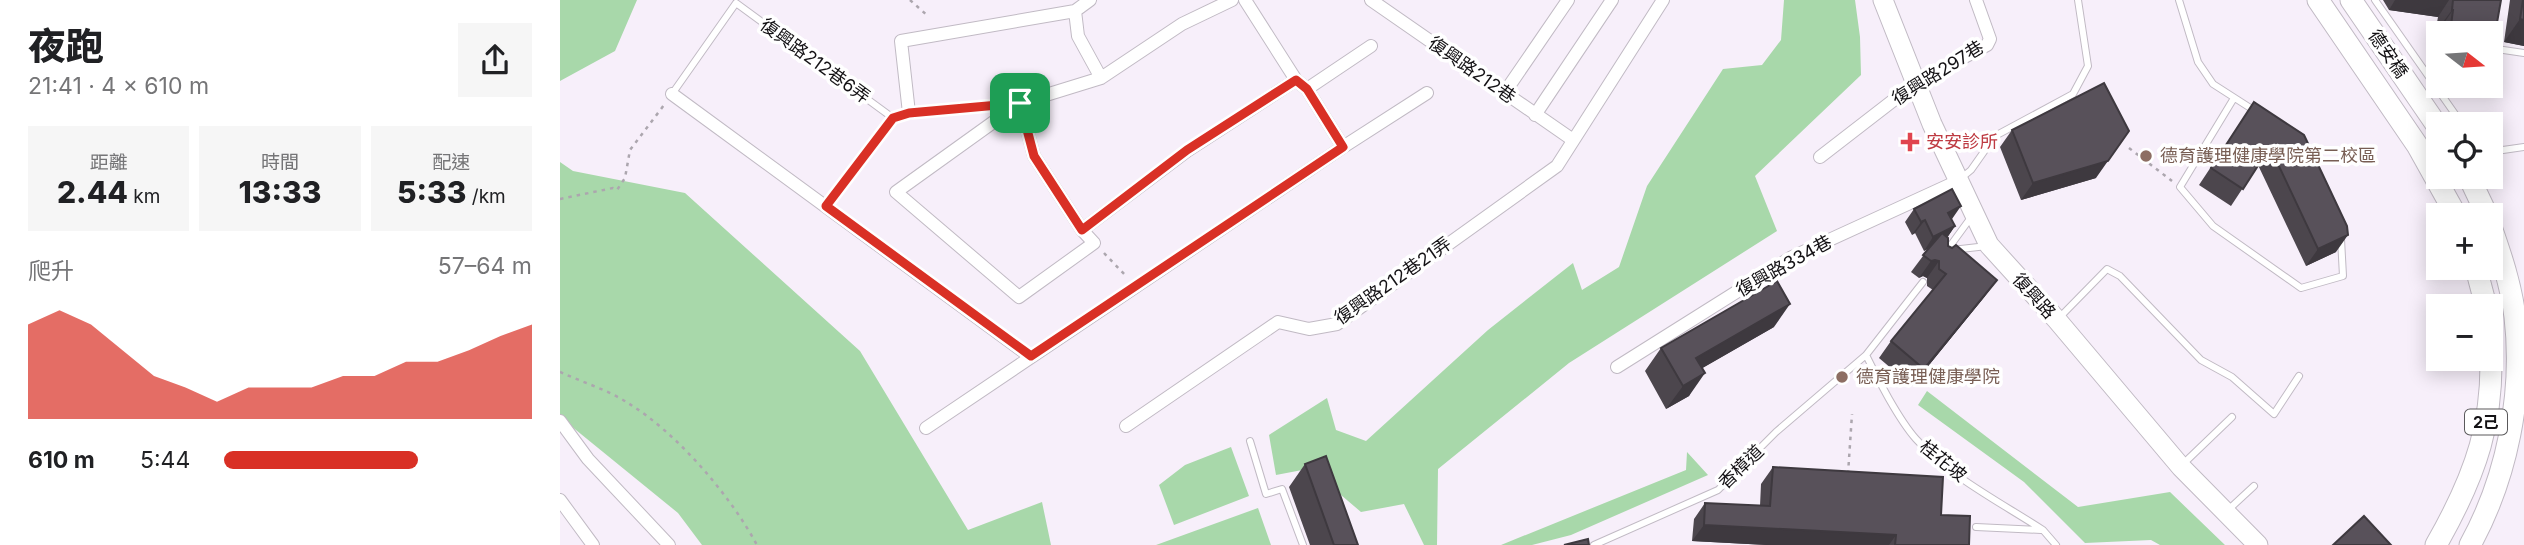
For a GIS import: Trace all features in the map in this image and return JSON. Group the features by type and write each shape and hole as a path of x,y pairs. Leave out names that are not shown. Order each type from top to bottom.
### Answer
{"main road":[{"name":"德安橋","path":"2318,0 2386,98 2449,203"},
{"name":"德安橋","path":"2351,0 2429,112"},
{"name":"2己","path":"2470,545 2484,519 2502,472 2514,419 2518,367 2516,318 2503,260"},
{"name":"2己","path":"2436,545 2460,503 2479,454 2490,404 2492,371"}],"street":[{"path":"909,113 901,41 1075,11 1090,0"},
{"path":"1020,103 1034,156 1082,230 1094,243 1019,297 897,192 1020,103 1101,78 1182,24 1232,0"},
{"path":"1245,0 1296,80 1307,89 1343,147"},
{"name":"復興路212巷","path":"1371,0 1573,140"},
{"path":"1505,92 1568,0"},
{"path":"1535,115 1612,0"},
{"name":"復興路212巷21弄","path":"1126,425 1278,322 1309,330 1337,324 1557,166 1663,0"},
{"name":"復興路","path":"1883,0 1932,124 1989,245 2181,467 2258,545"},
{"name":"復興路297巷","path":"1820,157 1917,82 1987,45 1990,39 1976,0"},
{"path":"1075,11 1078,36 1101,78"},
{"path":"1307,89 1371,46"},
{"path":"1082,230 1187,150 1296,80"},
{"path":"926,428 1427,93"},
{"path":"672,94 1031,356"},
{"name":"復興路334巷","path":"1617,367 1792,257 1958,181"},
{"path":"560,421 588,459 669,545"},
{"path":"560,500 593,545"}],"lane":[{"path":"672,94 736,4 743,0"},
{"path":"1958,181 1971,170 1995,136 2073,94 2088,66 2078,0"},
{"path":"2179,0 2198,62 2213,84 2265,118"},
{"path":"2375,0 2454,112"},
{"name":"復興路212巷6弄","path":"736,4 893,118"},
{"path":"2503,50 2524,53"},
{"path":"2234,97 2180,187 2213,226 2301,288 2343,275 2341,229"},
{"path":"826,206 893,118 909,113 1020,103"},
{"path":"2503,150 2524,147"},
{"path":"1940,259 1973,215"},
{"path":"1947,251 1989,245"},
{"path":"2056,320 2107,269 2120,276 2201,360 2232,377 2274,414 2299,376"},
{"path":"1866,355 1923,282"},
{"name":"桂花坡","path":"1866,355 1914,438 1942,465 2043,530 2056,545"},
{"name":"香樟道","path":"1594,545 1718,490 1776,432 1866,355"},
{"path":"2181,467 2232,417"},
{"path":"1250,441 1266,494 1282,489 1303,545"},
{"path":"2225,513 2254,486"},
{"path":"1976,527 2043,530"}],"path":[{"path":"910,0 929,17"},
{"path":"560,200 613,188 617,190 625,178 630,150 672,94"},
{"path":"2129,148 2180,187"},
{"path":"1094,243 1136,286"},
{"path":"560,372 628,402 675,440 723,495 746,525 757,545"},
{"path":"1847,476 1852,414"}],"green space":[{"path":"560,0 637,0 615,51 560,81"},
{"path":"1784,0 1855,0 1861,75 1755,176 1777,231 1569,363 1438,469 1437,545 1424,545 1404,504 1361,512 1341,495 1318,467 1276,475 1269,435 1327,398 1336,430 1366,441 1488,330 1573,263 1582,290 1619,267 1647,186 1723,69 1762,65 1781,40"},
{"path":"560,162 573,171 685,193 860,351 968,530 1042,502 1051,545 702,545 678,513 560,417"},
{"path":"1927,391 2078,507 2170,492 2225,545 2160,545 2151,540 2085,543 2024,482 1918,405"},
{"path":"1231,447 1249,496 1174,525 1159,485 1185,465"},
{"path":"1687,452 1708,475 1571,535 1532,545 1501,545 1686,470"},
{"path":"1258,508 1271,545 1156,545"}],"building":[{"path":"2453,0 2501,0 2497,21 2452,21"},
{"path":"2524,0 2524,20 2520,19"},
{"path":"2104,83 2129,131 2108,161 2033,183 2012,130"},
{"path":"2254,102 2304,135 2347,226 2348,235 2318,249 2270,147 2243,189 2211,168"},
{"path":"1952,189 1961,206 1948,213 1955,226 1933,237 1925,220 1921,222 1914,209"},
{"path":"1942,233 1948,238 1948,246 1952,248 1956,245 1997,280 1924,369 1891,341 1946,274 1939,269 1939,261 1931,261 1923,255"},
{"path":"1777,281 1790,304 1696,358 1705,373 1683,386 1661,348"},
{"path":"1326,456 1358,545 1334,545 1305,464"},
{"path":"1773,467 1943,477 1941,515 1970,516 1969,545 1895,545 1896,535 1704,525 1705,503 1770,506"},
{"path":"2364,516 2391,545 2333,545"},
{"path":"1588,539 1589,545 1564,545"}],"place":[{"name":"安安診所","path":"1910,142"},
{"name":"德育護理健康學院第二校區","path":"2146,156"},
{"name":"德育護理健康學院","path":"1842,377"}],"route":[{"path":"1296,80 1307,89 1343,147 1031,356 826,206 893,118 909,113 1020,103 1034,156 1082,230 1187,150 1296,80"}]}
